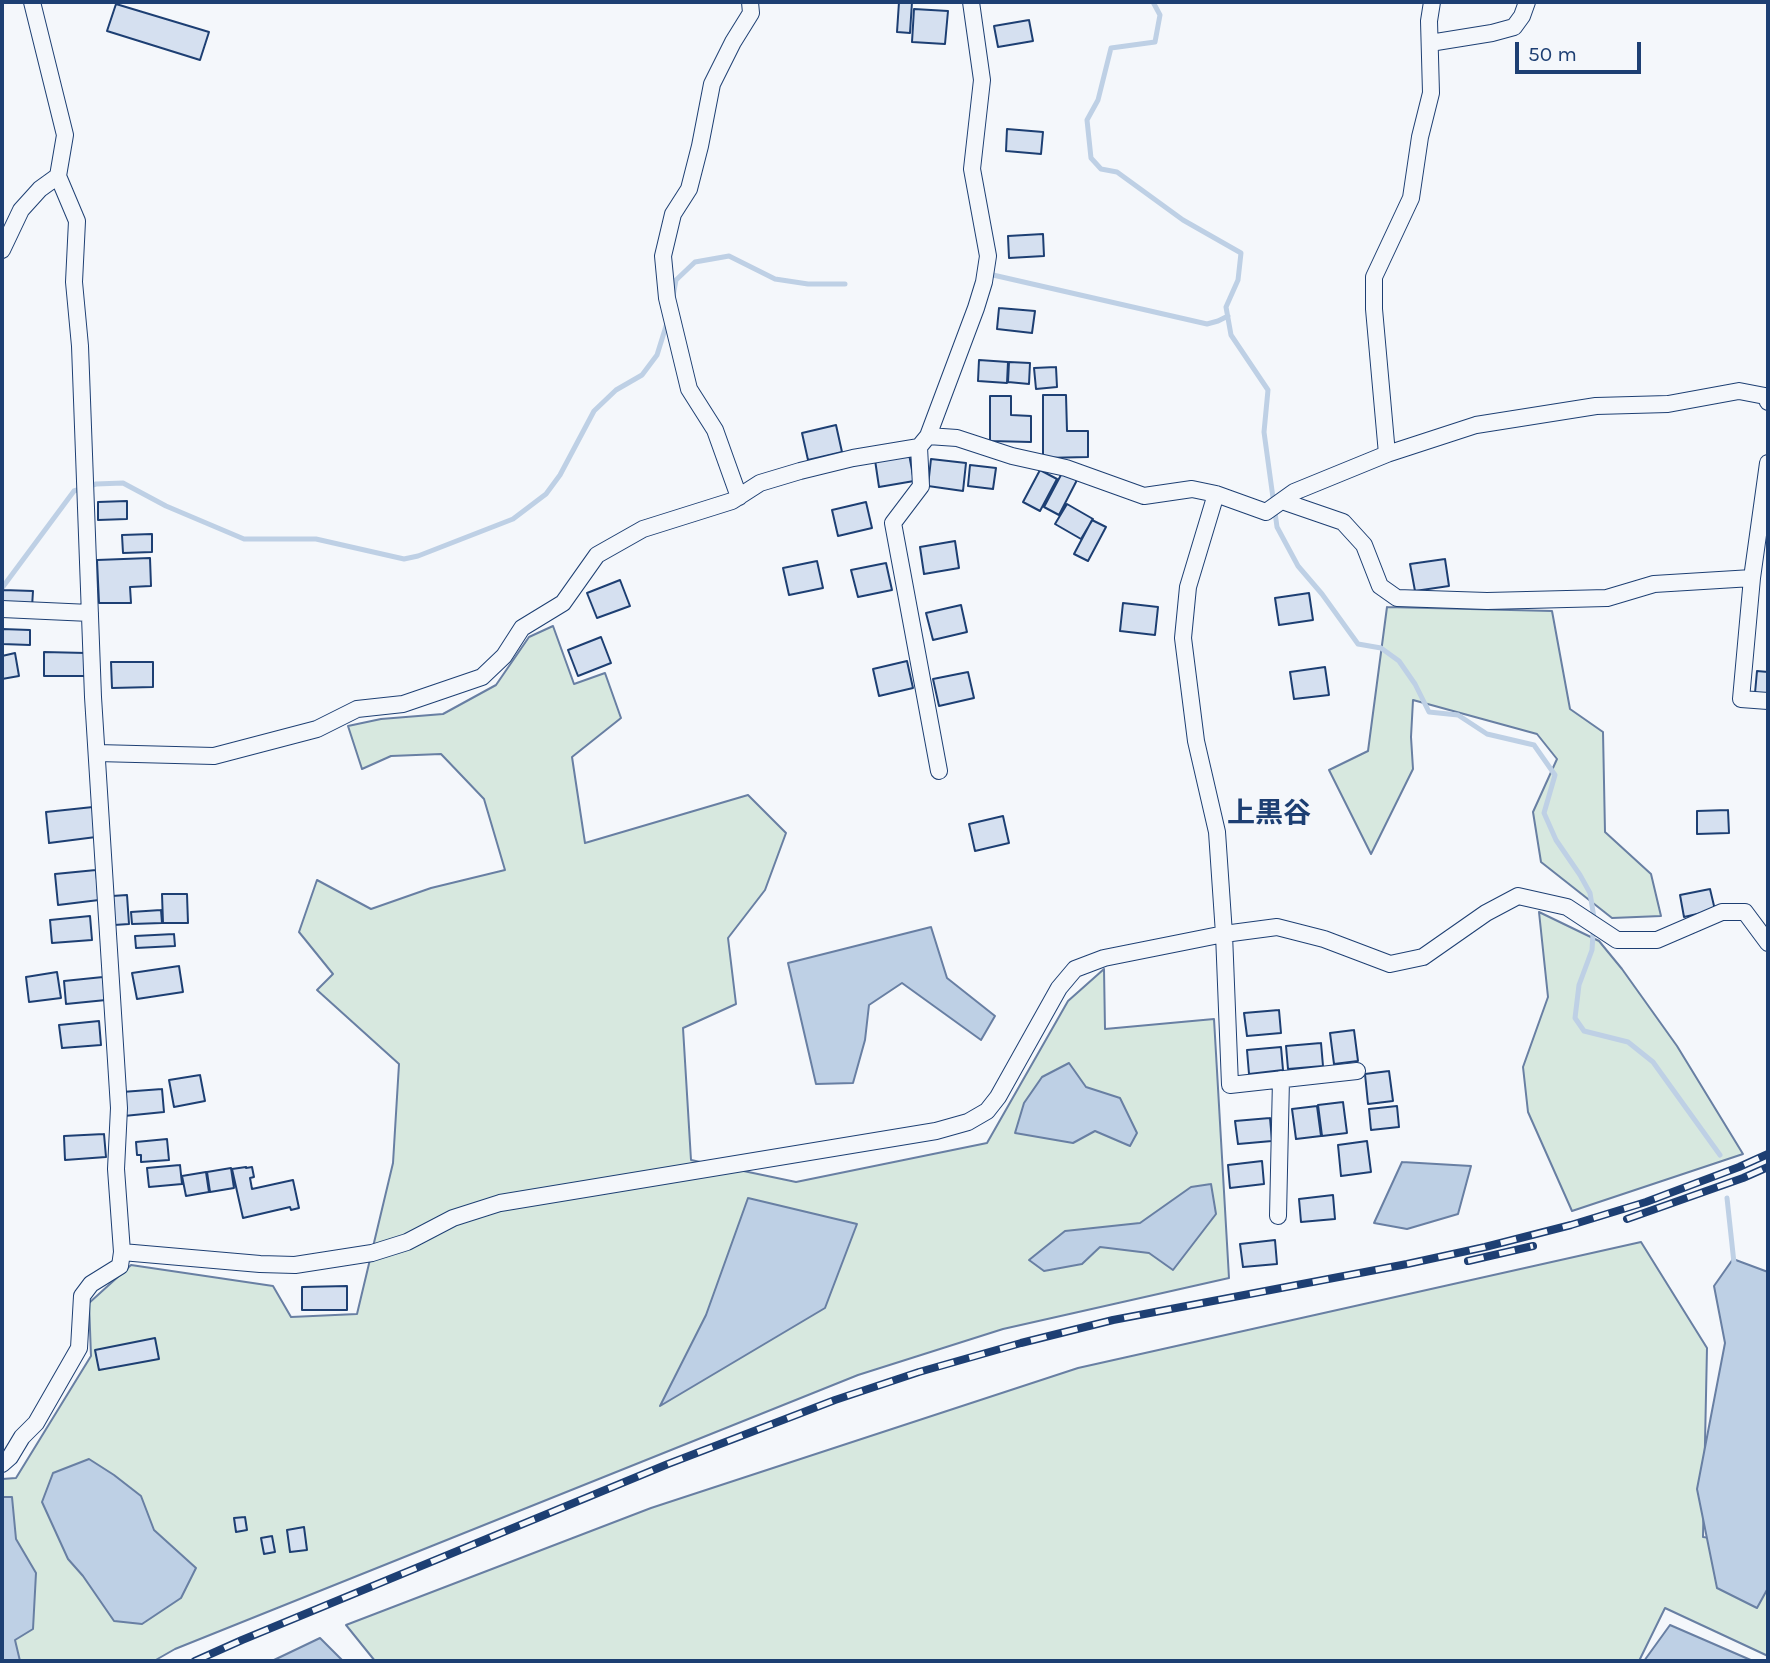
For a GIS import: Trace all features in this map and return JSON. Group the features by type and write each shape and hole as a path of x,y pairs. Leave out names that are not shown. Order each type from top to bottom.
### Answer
{"street":[{"path":"2,1464 36,1423 79,1349 82,1296 91,1284 120,1266 122,1252 116,1169 119,1108 97,753 80,346 74,282 77,221 58,176 65,135 32,2"},
{"path":"739,497 715,430 689,389 667,298 663,256 673,214 689,188 712,84 751,13 750,2"},
{"path":"939,771 893,523 921,486 923,442 976,308 988,256 972,169 982,80 971,2"},
{"path":"1387,454 1374,309 1374,278 1411,198 1420,137 1431,93 1429,21 1432,2"},
{"path":"1430,43 1514,27 1527,2"},
{"path":"2,250 21,210 40,189 58,176"},
{"path":"97,753 214,756 317,729 357,709 403,704 482,677 504,656 522,628 563,603 597,555 643,528 732,501 760,483 923,442 957,438 1012,456 1066,468 1144,496 1192,489 1216,494 1266,512 1294,492 1387,454 1476,425 1596,406 1668,404 1739,391 1765,396 1768,402"},
{"path":"1768,463 1752,578 1741,699 1768,701"},
{"path":"1216,494 1188,587 1183,638 1196,741 1217,832 1230,1085 1357,1071"},
{"path":"1282,501 1343,522 1364,545 1380,586 1397,598 1487,601 1607,598 1654,584 1752,578"},
{"path":"2,609 90,613"},
{"path":"122,1252 283,1265 372,1254 407,1242 453,1218 500,1203 936,1131 968,1122 987,1111 998,1097 1059,988 1075,969 1104,958 1224,934 1277,927 1324,939 1390,964 1423,957 1486,913 1518,896 1567,907 1617,940 1657,940 1722,912 1745,912 1768,943"},
{"path":"1278,1216 1281,1079"}],"shaded area":[{"path":"1387,607 1552,611 1570,709 1603,732 1605,832 1651,874 1661,916 1612,918 1541,862 1533,812 1557,759 1537,734 1413,700 1413,769 1371,854 1329,770 1368,751"},
{"path":"553,626 574,684 605,673 621,718 572,757 585,843 748,795 786,833 765,890 728,938 736,1004 683,1028 691,1160 796,1182 987,1143 1068,1001 1104,969 1105,1029 1214,1019 1229,1278 1003,1329 858,1375 175,1649 154,1661 2,1661 2,1479 16,1478 91,1356 89,1303 131,1265 273,1286 291,1317 357,1314 393,1163 399,1064 317,990 333,974 299,932 317,880 371,909 431,888 505,870 484,799 441,754 391,756 362,769 348,726 381,719 443,714 496,685 529,637"},
{"path":"1539,912 1599,941 1677,1046 1743,1154 1572,1211 1528,1112 1523,1067 1548,997"},
{"path":"1641,1242 1707,1348 1703,1537 1768,1546 1768,1656 1665,1608 1639,1661 375,1661 346,1625 651,1508 1078,1368"}],"water":[{"path":"931,927 947,978 995,1016 981,1040 902,983 869,1005 865,1040 853,1083 816,1084 788,963"},
{"path":"1069,1063 1086,1087 1120,1098 1137,1133 1130,1146 1095,1131 1073,1143 1015,1133 1024,1103 1042,1077"},
{"path":"1402,1162 1471,1166 1458,1214 1407,1229 1374,1223"},
{"path":"1211,1184 1216,1214 1173,1270 1149,1253 1100,1247 1082,1264 1044,1271 1029,1260 1065,1231 1140,1223 1191,1187"},
{"path":"748,1198 857,1224 825,1308 660,1406 706,1315"},
{"path":"1733,1259 1768,1272 1768,1588 1757,1608 1717,1588 1697,1489 1725,1343 1714,1286"},
{"path":"89,1459 141,1496 154,1530 196,1568 181,1598 142,1624 114,1621 68,1559 42,1502 53,1473"},
{"path":"2,1497 12,1497 16,1539 36,1573 33,1629 15,1640 20,1661 2,1661"},
{"path":"1670,1625 1753,1661 1644,1661"},
{"path":"320,1638 343,1661 272,1661 274,1660"}],"building":[{"path":"899,2 912,2 910,33 897,32"},
{"path":"116,4 209,32 200,60 107,31"},
{"path":"914,9 948,11 945,44 912,42"},
{"path":"1029,20 1033,41 998,47 994,26"},
{"path":"1007,129 1043,132 1041,154 1006,151"},
{"path":"1043,234 1044,256 1009,258 1008,236"},
{"path":"999,308 1035,311 1032,333 997,329"},
{"path":"979,360 1008,362 1007,383 978,381"},
{"path":"1009,362 1030,363 1029,384 1008,382"},
{"path":"1056,367 1057,387 1036,389 1034,368"},
{"path":"1043,395 1066,395 1067,431 1088,431 1088,457 1043,458"},
{"path":"990,396 1011,396 1011,415 1031,416 1031,442 990,441"},
{"path":"836,425 842,452 808,460 802,433"},
{"path":"909,454 914,481 879,487 875,460"},
{"path":"931,459 966,463 963,491 928,486"},
{"path":"970,465 996,468 993,489 968,486"},
{"path":"1040,470 1057,479 1040,511 1023,502"},
{"path":"1062,473 1077,480 1059,515 1044,507"},
{"path":"127,501 127,519 98,520 98,502"},
{"path":"866,502 872,528 838,536 832,510"},
{"path":"1067,504 1093,519 1081,539 1055,524"},
{"path":"1092,520 1106,527 1088,561 1074,554"},
{"path":"152,534 152,552 123,553 122,535"},
{"path":"955,541 959,568 924,574 920,547"},
{"path":"150,558 151,586 130,587 131,603 99,603 97,560"},
{"path":"1445,559 1449,586 1415,591 1410,564"},
{"path":"817,561 823,588 789,595 783,568"},
{"path":"886,563 892,590 858,597 851,570"},
{"path":"620,580 630,606 597,618 587,593"},
{"path":"3,590 33,591 32,607 2,606"},
{"path":"1309,593 1313,620 1279,625 1275,598"},
{"path":"1123,603 1158,607 1155,635 1120,631"},
{"path":"961,605 967,632 933,640 926,613"},
{"path":"2,629 30,630 30,645 2,644"},
{"path":"601,637 611,663 578,676 568,650"},
{"path":"44,652 86,653 86,676 44,676"},
{"path":"15,653 19,676 2,679 2,656"},
{"path":"907,661 913,688 879,696 873,669"},
{"path":"111,662 153,662 153,687 112,688"},
{"path":"1325,667 1329,695 1294,699 1290,672"},
{"path":"1757,671 1768,672 1768,694 1755,693"},
{"path":"968,672 974,698 939,706 933,679"},
{"path":"93,807 96,837 49,843 46,812"},
{"path":"1728,810 1729,833 1697,834 1697,811"},
{"path":"1003,816 1009,843 975,851 969,824"},
{"path":"96,870 99,900 58,905 55,874"},
{"path":"1710,889 1715,910 1684,917 1680,895"},
{"path":"162,894 187,894 188,923 163,923"},
{"path":"127,895 129,924 114,925 112,896"},
{"path":"161,910 162,923 132,924 131,912"},
{"path":"90,916 92,940 52,943 50,920"},
{"path":"174,934 175,946 136,948 135,936"},
{"path":"179,966 183,992 137,999 132,973"},
{"path":"57,972 61,998 29,1002 26,977"},
{"path":"103,977 106,1000 66,1004 64,981"},
{"path":"1279,1010 1281,1033 1247,1036 1244,1013"},
{"path":"99,1021 101,1045 62,1048 59,1025"},
{"path":"1354,1030 1358,1061 1334,1064 1330,1033"},
{"path":"1321,1043 1323,1066 1288,1069 1286,1046"},
{"path":"1281,1047 1283,1070 1249,1074 1247,1050"},
{"path":"1389,1071 1393,1101 1368,1104 1365,1074"},
{"path":"200,1075 205,1101 174,1107 169,1080"},
{"path":"162,1089 164,1112 124,1116 122,1092"},
{"path":"1343,1102 1347,1133 1322,1136 1318,1105"},
{"path":"1317,1106 1321,1136 1296,1139 1292,1109"},
{"path":"1397,1106 1399,1127 1371,1130 1369,1109"},
{"path":"1270,1118 1272,1141 1238,1144 1235,1121"},
{"path":"104,1134 106,1157 65,1160 64,1136"},
{"path":"167,1139 169,1160 141,1162 141,1155 137,1155 136,1142"},
{"path":"1367,1141 1371,1172 1341,1176 1338,1145"},
{"path":"1262,1161 1264,1184 1230,1188 1228,1165"},
{"path":"180,1165 182,1184 149,1187 147,1168"},
{"path":"252,1167 252,1189 293,1180 299,1208 291,1210 290,1207 243,1218 232,1169"},
{"path":"231,1168 234,1188 210,1192 207,1172"},
{"path":"206,1172 209,1192 186,1196 182,1176"},
{"path":"1333,1195 1335,1219 1301,1222 1299,1199"},
{"path":"1275,1240 1277,1264 1243,1267 1240,1244"},
{"path":"347,1286 347,1310 302,1310 302,1287"},
{"path":"155,1338 159,1359 99,1370 95,1350"},
{"path":"245,1517 247,1530 236,1532 234,1518"},
{"path":"304,1527 307,1550 290,1552 287,1530"},
{"path":"272,1536 275,1552 264,1554 261,1538"}],"waterway":[{"path":"1153,2 1160,15 1155,42 1111,48 1098,100 1087,120 1091,158 1101,169 1117,172 1183,220 1241,253 1238,280 1226,307 1231,335 1268,390 1264,432 1277,527 1298,566 1358,644 1381,648 1399,661 1415,684 1429,712 1458,715 1487,734 1534,745 1555,775 1544,813 1556,840 1590,893 1594,918 1592,950 1579,985 1575,1018 1584,1031 1628,1042 1653,1062 1720,1155"},
{"path":"673,296 676,280 695,262 729,256 775,279 808,284 845,284"},
{"path":"993,275 1207,324 1228,316"},
{"path":"2,588 74,491 96,484 123,483 166,506 244,539 316,539 404,559 513,519 546,494 560,475 594,411 616,390 642,375 657,355 667,323"},
{"path":"1727,1198 1734,1263"}],"railway":[{"path":"195,1661 668,1464 835,1400 919,1372 1113,1320 1407,1264 1571,1225 1646,1202 1768,1154"},
{"path":"1627,1219 1768,1167"},
{"path":"1468,1261 1533,1246"}],"district":[{"name":"上黒谷","path":"1269,814"}]}
